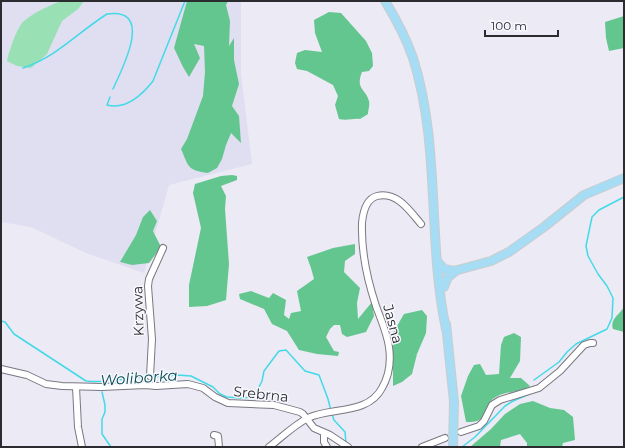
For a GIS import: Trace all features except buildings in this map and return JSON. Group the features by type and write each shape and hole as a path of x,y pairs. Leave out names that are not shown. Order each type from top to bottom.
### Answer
{"main road":[{"path":"385,1 406,41 417,73 428,132 432,188 438,217 443,263 446,329 454,402 453,447"},
{"path":"443,263 447,270 457,270 491,262 509,252 561,215 584,195 592,190 624,178"},
{"path":"443,263 475,266"},
{"path":"443,263 438,276 446,329"},
{"path":"444,287 448,277 457,270"}],"street":[{"name":"Jasna","path":"269,447 307,419 318,415 352,409 375,398 381,391 388,373 389,350 388,340 364,261 362,233 365,207 375,196 390,196 403,203 421,224"},
{"name":"Krzywa","path":"150,376 152,339 148,286 149,279 163,248"},
{"path":"461,432 479,426 484,422 492,406 500,400 539,388 560,371 584,345 593,343"},
{"name":"Srebrna","path":"1,369 23,374 48,385 76,387 188,384 203,388 228,404 274,405 300,412 314,428 330,435 346,445"},
{"path":"76,387 78,427 82,447"},
{"path":"324,433 324,442 327,447"},
{"path":"214,435 218,436 219,447"},
{"path":"422,447 445,438"}],"shaded area":[{"path":"1,1 241,1 241,74 252,164 169,185 144,273 86,253 31,227 1,222"}],"green space":[{"path":"61,1 84,1 78,9 62,21 47,54 31,68 17,66 7,61 11,46 21,24 33,15"},
{"path":"187,1 228,1 226,5 230,21 229,46 234,38 234,60 239,84 232,106 239,116 241,143 231,133 222,159 217,168 208,173 196,171 190,167 181,149 187,139 203,96 205,72 204,46 194,44 200,58 189,77 174,48"},
{"path":"329,12 341,13 366,41 372,53 373,66 369,71 362,72 360,78 360,85 368,97 369,104 368,114 360,119 339,119 335,105 338,96 333,85 307,71 297,69 295,63 297,53 305,50 322,52 315,33 314,20"},
{"path":"624,16 624,48 609,51 605,22"},
{"path":"221,176 237,176 237,180 221,186 226,196 225,209 229,264 226,300 207,306 189,307 189,285 201,228 193,193 195,184"},
{"path":"150,210 157,221 153,231 161,247 149,263 132,265 120,262 136,235 143,217"},
{"path":"355,244 355,254 345,261 344,272 360,288 357,303 358,319 372,302 374,316 366,332 347,337 342,334 340,325 334,325 330,329 326,337 334,351 339,352 338,356 317,354 299,350 287,331 272,324 264,309 240,299 239,294 251,291 269,298 273,293 286,300 284,315 289,319 291,313 301,311 297,291 314,279 307,257 333,248"},
{"path":"624,307 624,332 613,329 612,326 614,320"},
{"path":"422,310 427,316 426,333 417,354 412,374 402,382 393,386 393,333 404,314"},
{"path":"514,333 521,337 520,361 510,378 521,378 530,386 494,398 480,420 466,422 461,396 468,376 474,365 480,364 486,375 499,374 501,345 504,337"},
{"path":"533,401 550,408 564,410 573,417 575,440 563,443 562,447 527,447 527,443 520,434 501,440 500,447 470,447 491,429 505,414 520,404"}],"waterway":[{"path":"110,97 107,105 114,106 127,103 139,96 153,81 185,1"},
{"path":"23,68 57,51 107,14 121,14 129,20 132,29 131,41 128,55 113,89"},
{"name":"Woliborka","path":"534,380 559,362 576,344 607,329 612,318 613,298 588,256 586,246 592,217 599,210 624,197"},
{"name":"Woliborka","path":"1,321 5,322 14,334 86,381 102,382 149,377"},
{"name":"Woliborka","path":"152,377 177,375 191,376 213,387 220,394 227,397 254,397 262,381 264,371 279,351 286,350 305,371 319,375 331,411"},
{"path":"102,392 105,405 105,412 102,419 102,434 111,447"},
{"name":"Woliborka","path":"462,447 475,437 505,406 532,393"},
{"name":"Woliborka","path":"332,414 334,420 345,432 346,443"}]}
